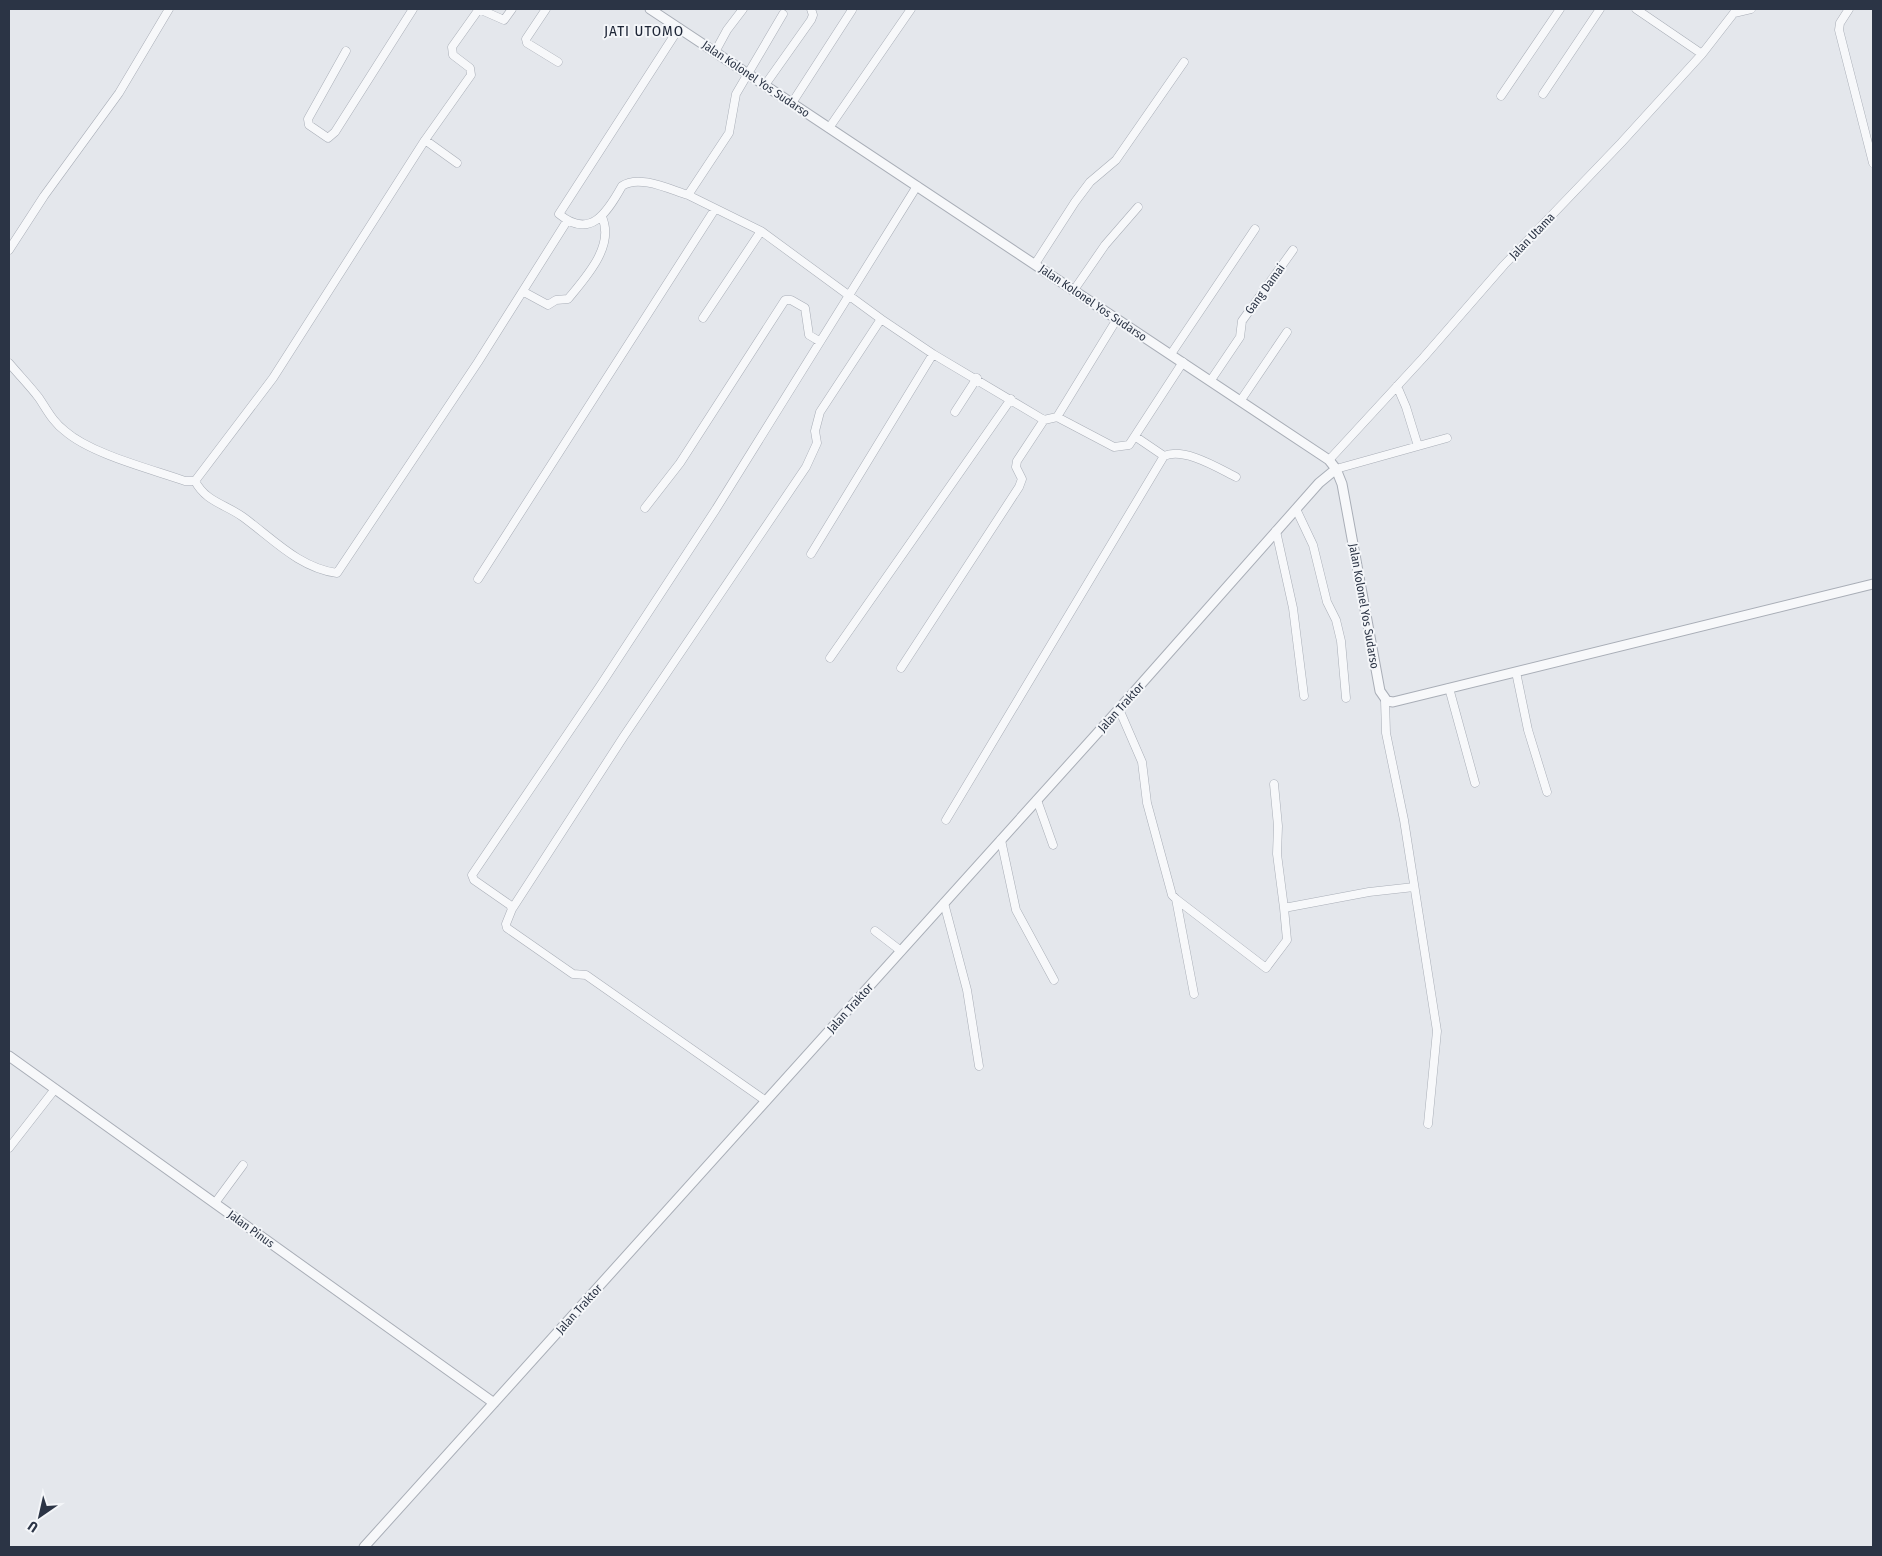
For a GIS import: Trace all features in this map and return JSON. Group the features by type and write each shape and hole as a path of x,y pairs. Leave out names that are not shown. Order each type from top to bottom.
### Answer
{"street":[{"path":"9,250 44,196 119,92 170,9"},
{"path":"346,51 308,119 309,124 328,138 335,132 412,9"},
{"path":"195,481 273,378 425,140 471,74 470,68 453,55 452,47 479,9 504,20 512,9"},
{"path":"546,9 526,39 527,43 558,62"},
{"name":"Jalan Kolonel Yos Sudarso","path":"650,9 660,12 679,28 714,52 1329,460 1336,469 1342,484 1380,692 1385,700"},
{"path":"714,52 727,30 743,9"},
{"path":"764,85 811,20 813,15 811,9"},
{"path":"829,128 911,9"},
{"path":"1501,96 1560,9"},
{"path":"1543,94 1600,9"},
{"path":"1636,9 1702,54"},
{"path":"1735,11 1751,9"},
{"path":"1849,9 1840,23 1839,30 1873,163"},
{"path":"792,103 852,10"},
{"name":"Jalan Utama","path":"1329,460 1504,265 1621,143 1702,54 1735,11"},
{"path":"688,195 729,133 734,98 783,14"},
{"path":"679,28 573,195 558,214 567,221 585,225 602,217 622,186 627,183 646,183 688,195 761,231 848,297 933,354 977,378 1044,420"},
{"path":"1035,264 1075,202 1090,182 1116,160 1184,62"},
{"path":"425,140 457,163"},
{"path":"512,908 472,879 472,873 611,670 782,406 917,186"},
{"path":"1074,290 1106,245 1138,207"},
{"path":"478,579 715,209"},
{"path":"524,292 548,305 556,300 568,299 596,260 607,238 606,227 602,217"},
{"path":"195,481 204,496 242,516 263,534 297,558 337,573 524,292 567,221"},
{"path":"1171,354 1255,229"},
{"path":"703,318 761,231"},
{"name":"Gang Damai","path":"1211,380 1240,337 1242,321 1293,250"},
{"path":"645,508 680,463 784,300 791,300 805,308 809,335 820,342"},
{"path":"766,1101 586,975 573,974 507,928 506,921 512,908 624,736 806,467 817,443 816,431 820,412 881,319"},
{"path":"1057,417 1118,319"},
{"path":"1241,400 1287,332"},
{"path":"811,554 933,354"},
{"path":"901,668 1019,487 1022,479 1016,468 1017,461 1044,420 1057,417 1114,447 1130,445 1183,362"},
{"path":"9,363 55,422 66,433 85,444 122,459 185,481 195,481"},
{"path":"955,412 977,378"},
{"path":"1397,386 1406,407 1418,446"},
{"path":"830,658 1012,399"},
{"path":"1136,437 1164,456"},
{"path":"1336,469 1447,438"},
{"path":"946,820 1164,456 1174,453 1189,457 1209,463 1236,477"},
{"name":"Jalan Traktor","path":"364,1547 1119,709 1276,531 1324,478 1336,469"},
{"path":"1296,509 1313,546 1327,602 1336,620 1341,641 1346,698"},
{"path":"1276,531 1293,608 1304,696"},
{"path":"1428,1124 1437,1031 1434,998 1404,820 1386,733 1385,700 1393,702 1873,584"},
{"path":"1516,672 1528,730 1547,792"},
{"path":"1449,688 1475,783"},
{"path":"1119,709 1142,762 1147,803 1172,895 1266,968 1287,940 1277,854 1278,826 1274,784"},
{"path":"1037,800 1053,845"},
{"path":"1001,840 1016,910 1054,980"},
{"path":"1284,908 1369,892 1414,887"},
{"path":"1176,899 1194,994"},
{"path":"944,903 967,990 979,1066"},
{"path":"875,931 900,951"},
{"name":"Jalan Pinus","path":"9,1056 494,1403"},
{"path":"9,1148 55,1089"},
{"path":"215,1203 243,1164"}],"district":[{"name":"JATI UTOMO","path":"644,31"}]}
